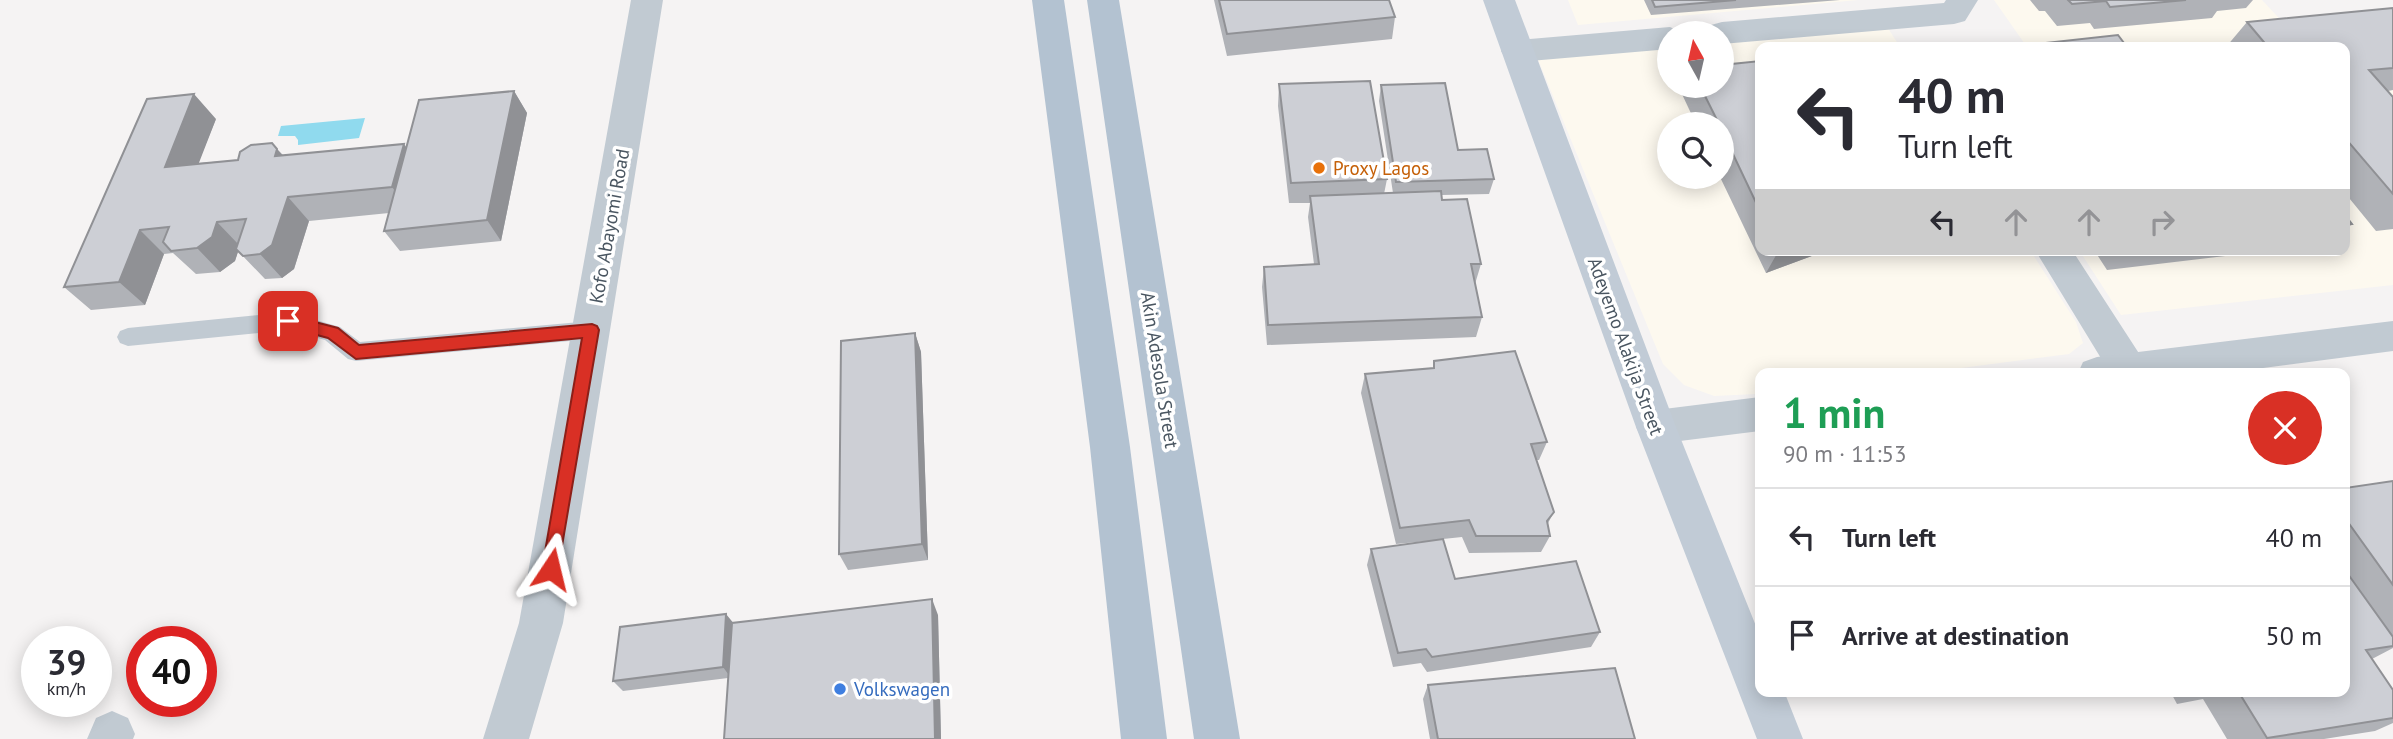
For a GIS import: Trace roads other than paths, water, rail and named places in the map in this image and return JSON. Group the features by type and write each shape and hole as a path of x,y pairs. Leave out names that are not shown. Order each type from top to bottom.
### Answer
{"main road":[{"path":"1048,0 1111,447 1144,739"},
{"name":"Akin Adesola Street","path":"1103,0 1217,739"},
{"name":"Adeyemo Alakija Street","path":"1499,0 1656,427 1755,676"},
{"name":"Adeyemo Alakija Street","path":"1763,697 1780,739"}],"street":[{"name":"Kofo Abayomi Road","path":"506,739 541,623 647,0"},
{"path":"1734,32 1954,13 1962,0"},
{"path":"1906,18 1922,42"},
{"path":"1517,51 1657,39"},
{"path":"2056,256 2111,368"},
{"path":"2136,368 2393,336"},
{"path":"1656,427 1755,415"}],"lane":[{"path":"128,337 288,321 332,333 356,352 592,330"}],"water":[{"path":"365,118 359,138 298,145 295,136 278,136 281,126"}],"place":[{"name":"Proxy Lagos","path":"1319,168"},
{"name":"Volkswagen","path":"840,689"}]}
